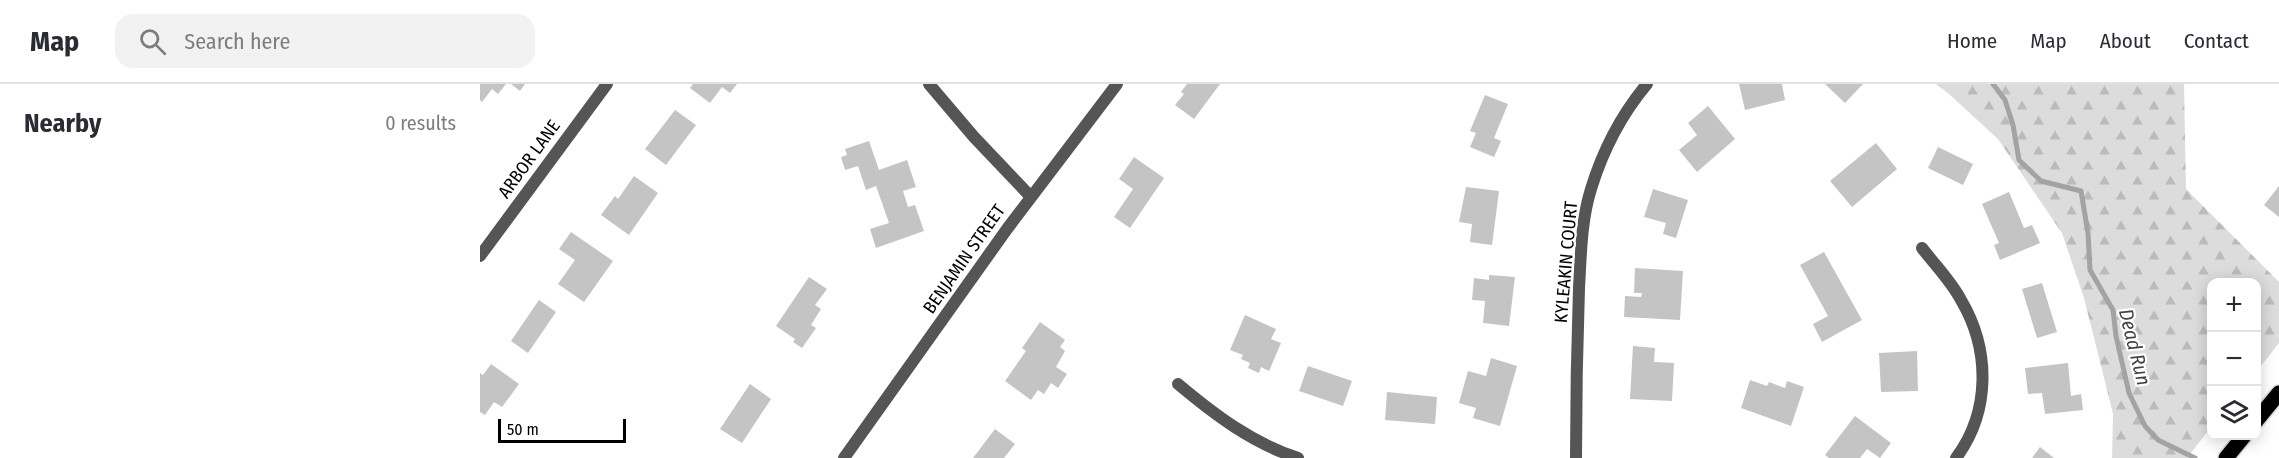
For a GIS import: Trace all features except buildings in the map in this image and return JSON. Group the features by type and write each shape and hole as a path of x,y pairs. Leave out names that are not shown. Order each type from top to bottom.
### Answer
{"main road":[{"path":"2261,415 2279,393"},
{"path":"2226,458 2240,440"}],"street":[{"name":"ARBOR LANE","path":"480,256 607,84"},
{"path":"929,84 974,137 1031,197"},
{"name":"BENJAMIN STREET","path":"844,458 1031,197 1118,84"},
{"name":"KYLEAKIN COURT","path":"1576,458 1577,340 1584,225 1590,190 1614,132 1632,102 1647,84"},
{"path":"1922,248 1960,297 1972,319 1980,342 1983,388 1970,435 1956,458"},
{"path":"1178,384 1231,426 1290,457"}],"green space":[{"path":"1936,84 2184,84 2186,189 2279,282 2279,343 2261,366 2261,278 2207,278 2207,432 2187,458 2112,458 2113,414 2084,298 2062,233 1998,139"}],"waterway":[{"name":"Dead Run","path":"1993,84 2005,100 2013,125 2019,160 2041,181 2081,191 2088,233 2090,270 2113,310 2116,336 2129,393 2145,426 2158,440 2195,458"}]}
